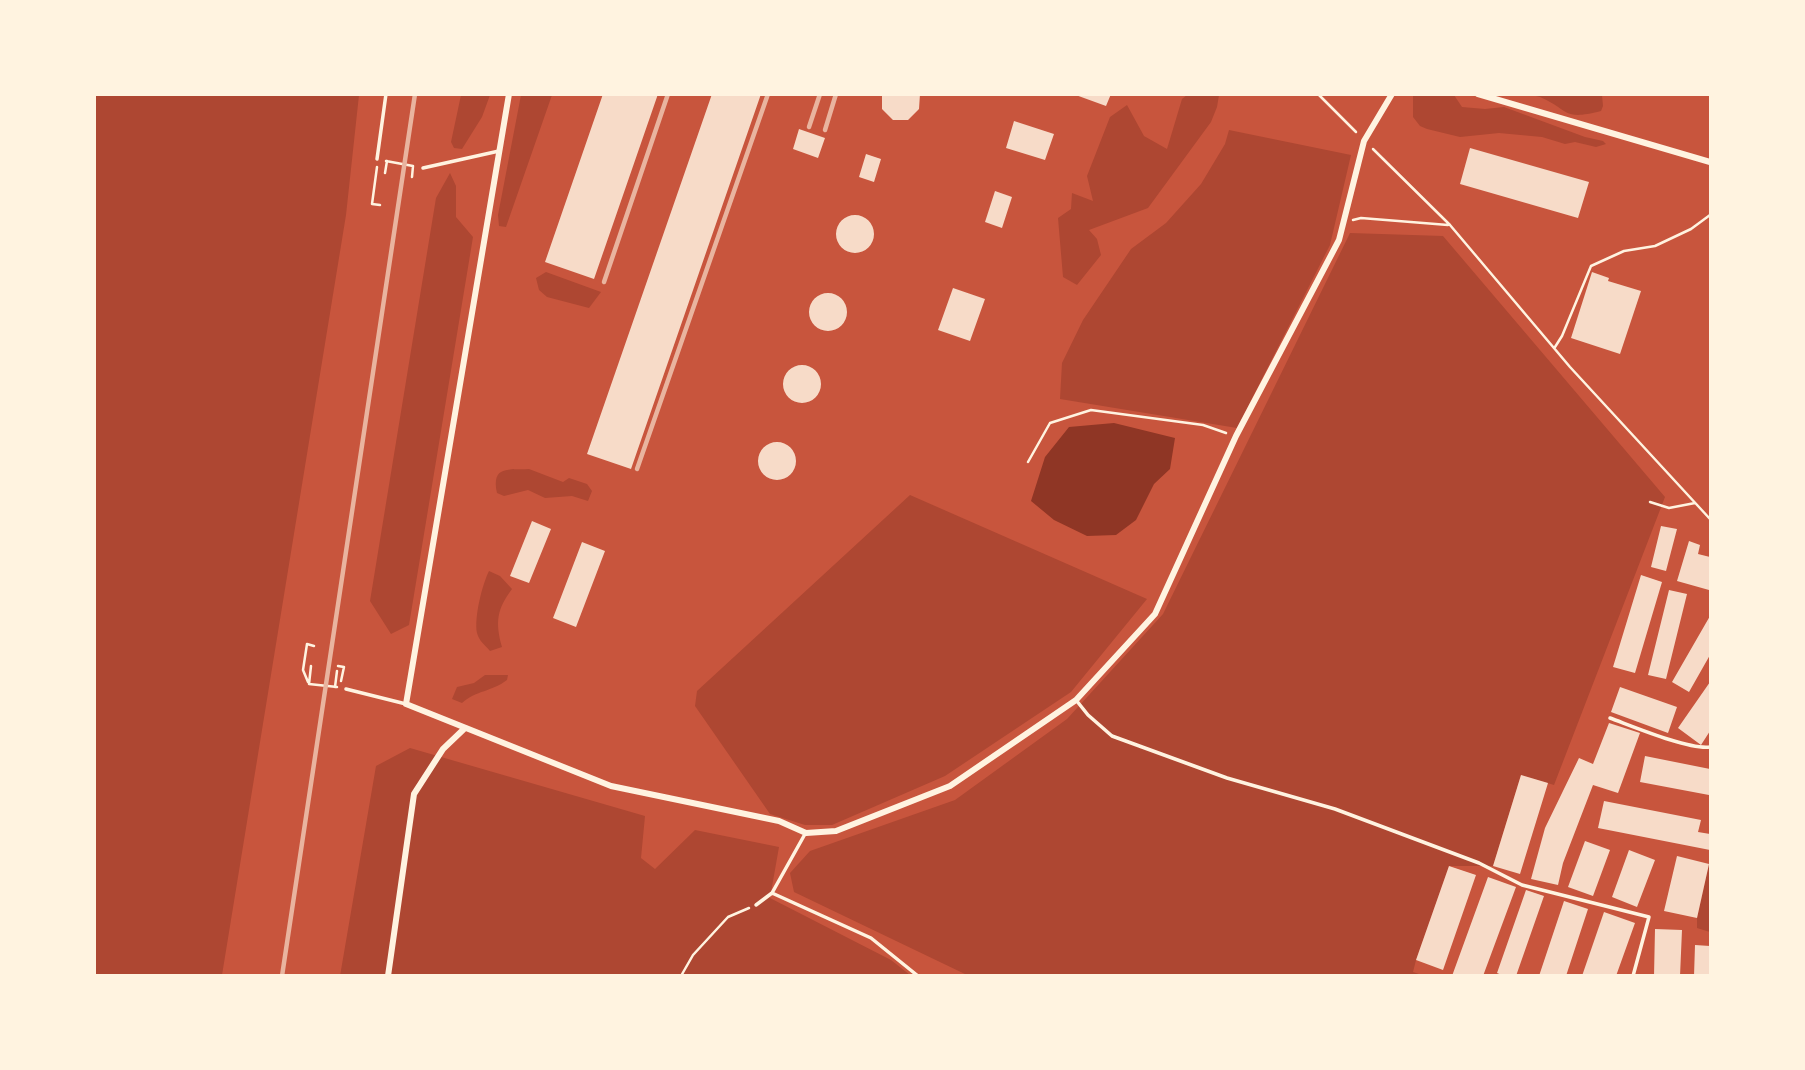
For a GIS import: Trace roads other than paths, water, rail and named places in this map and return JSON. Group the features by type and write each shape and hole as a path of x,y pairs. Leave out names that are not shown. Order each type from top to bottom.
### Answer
{"street":[{"path":"509,94 406,704 611,786 779,821 806,833 836,831 950,786 1076,700 1155,614 1236,436 1339,240 1364,141 1392,94"},
{"path":"1478,94 1710,162"},
{"path":"388,975 414,794 443,749 466,728"}],"lane":[{"path":"377,159 386,94"},
{"path":"423,168 500,151"},
{"path":"346,689 406,704"},
{"path":"1076,700 1088,715 1112,736 1227,778 1335,809 1479,863 1522,885 1649,917 1633,975"},
{"path":"1610,718 1648,733 1701,748 1710,747"},
{"path":"756,905 772,893 806,833"},
{"path":"772,893 871,939 918,975"}],"railway":[{"path":"282,976 415,94"},
{"path":"604,282 668,94"},
{"path":"637,469 768,94"},
{"path":"809,127 820,94"},
{"path":"825,130 836,94"}]}
